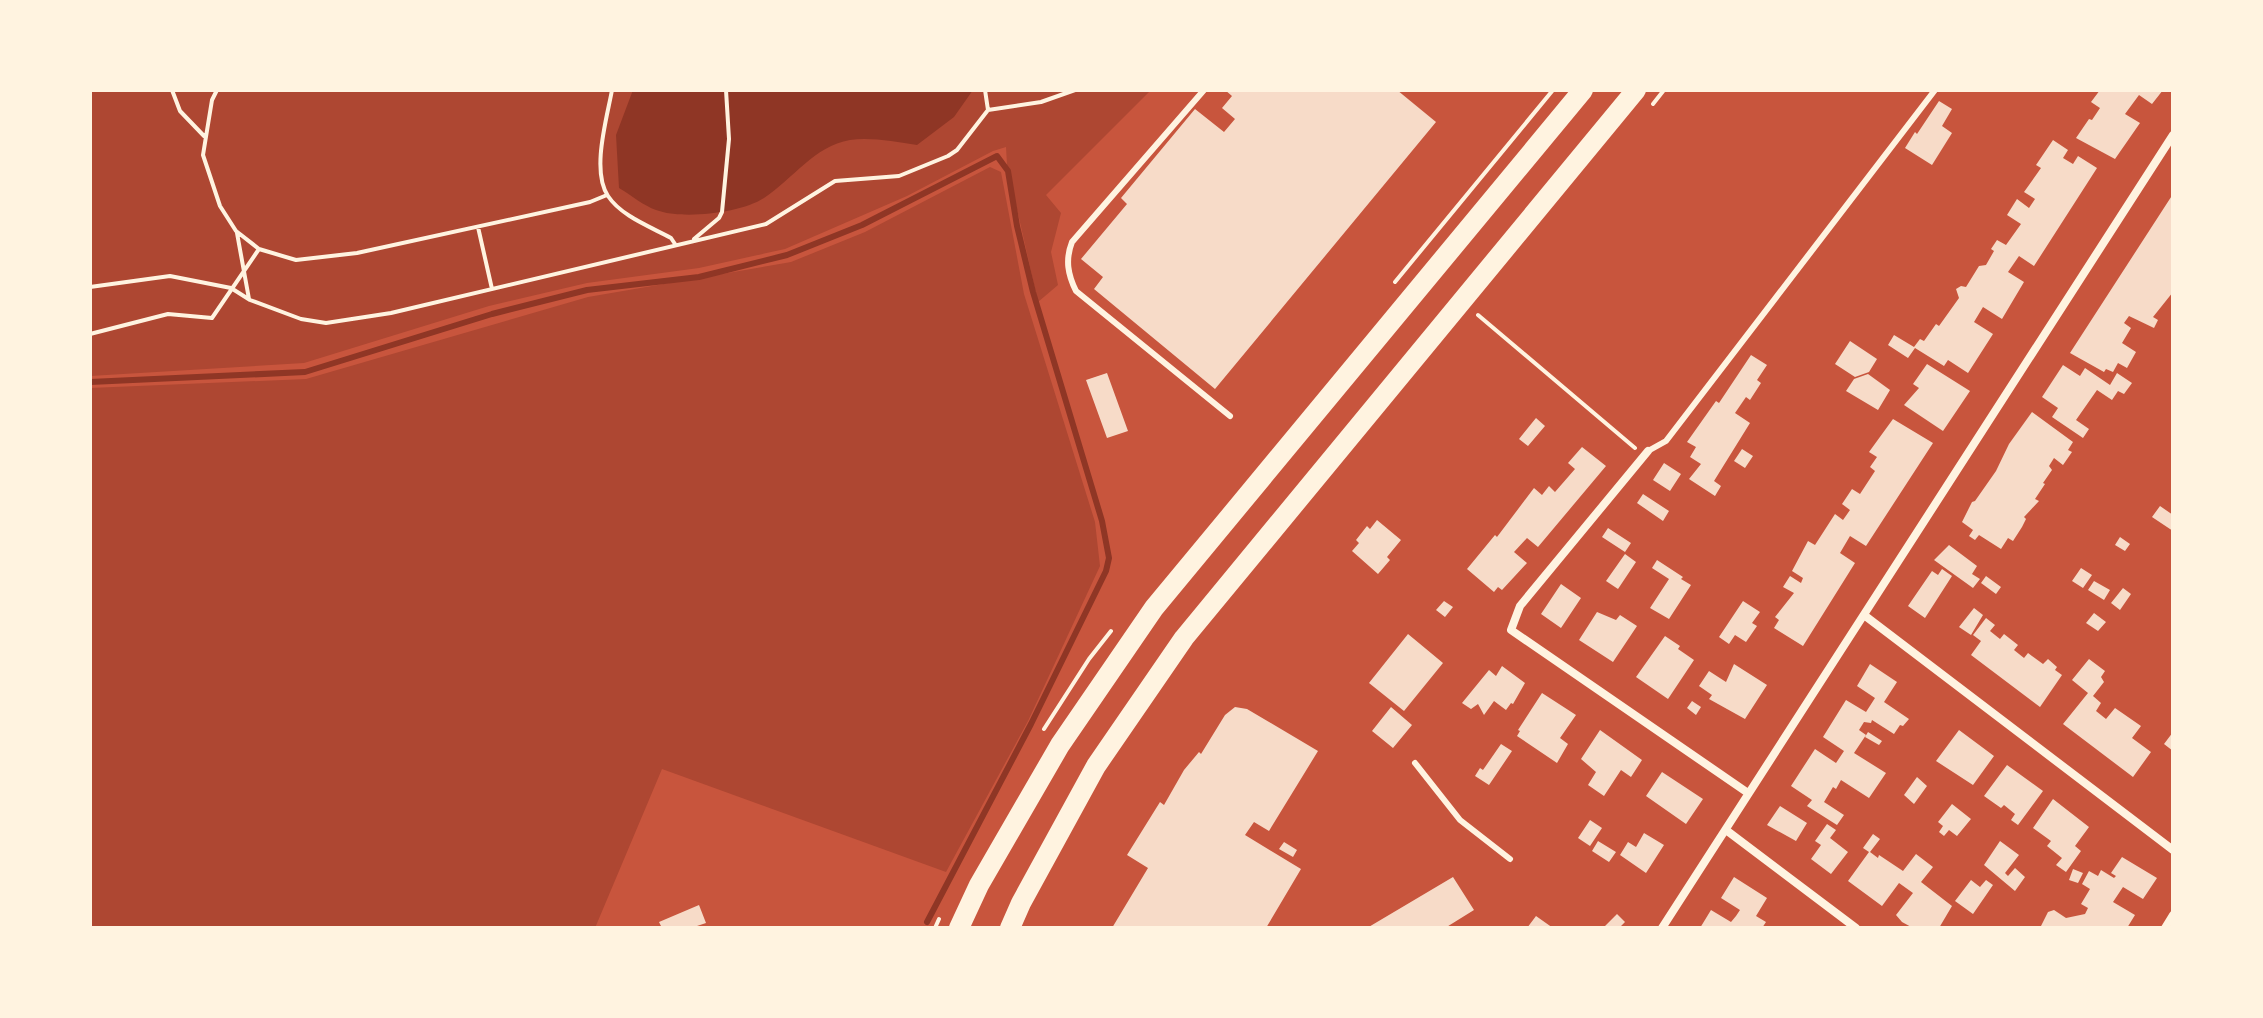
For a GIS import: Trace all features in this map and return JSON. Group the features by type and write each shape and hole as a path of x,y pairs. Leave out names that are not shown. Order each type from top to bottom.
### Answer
{"main road":[{"path":"959,928 979,885 1060,745 1154,608 1583,90"},
{"path":"1010,928 1096,766 1184,638 1636,90"}],"street":[{"path":"1662,928 2173,135"},
{"path":"1646,453 1520,606 1511,630 1748,793"},
{"path":"1864,615 2173,850"},
{"path":"1726,830 1856,928"},
{"path":"2165,928 2173,915"}],"lane":[{"path":"1204,90 1072,242 1068,263 1076,291 1230,416"},
{"path":"1646,453 1666,441 1935,90"},
{"path":"1415,763 1460,820 1510,859"}],"path":[{"path":"172,90 180,111 204,136"},
{"path":"217,90 204,136 203,155 220,206 236,231 259,249 296,260 357,253 590,202 607,195"},
{"path":"612,90 601,156 607,195 619,208 671,238 675,244"},
{"path":"692,240 722,212 729,139 726,90"},
{"path":"985,90 990,109"},
{"path":"90,287 170,276 231,288 250,300 301,319 326,323 391,313 766,224 835,181 899,176 957,150 990,109 1041,102 1075,90"},
{"path":"1645,114 1664,90"},
{"path":"478,227 492,289"},
{"path":"236,231 250,300"},
{"path":"90,334 168,314 212,318 259,249"},
{"path":"1478,315 1646,453"}],"shaded area":[{"path":"90,90 1151,90 1046,195 1061,213 1051,252 1058,285 1038,302 1007,165 1006,147 907,196 785,249 699,268 587,283 489,306 304,363 90,376"},
{"path":"633,90 973,90 954,117 917,145 866,139 837,143 815,156 764,198 741,208 696,215 656,210 619,188 616,135"},
{"path":"990,167 1001,172 1024,294 1095,522 1100,566 1028,721 946,872 662,769 595,928 90,928 90,388 306,379 588,297 791,262 865,232"}],"building":[{"path":"1225,90 1397,90 1436,122 1215,389 1094,289 1103,277 1081,259 1127,204 1121,198 1195,109 1224,132 1235,119 1222,108 1232,96"},
{"path":"2100,90 2163,90 2152,104 2139,95 2125,114 2140,123 2115,159 2076,138 2100,108 2091,102"},
{"path":"1939,101 1952,109 1942,126 1952,133 1932,165 1905,148"},
{"path":"2053,140 2068,150 2063,158 2073,164 2078,156 2097,168 2034,266 2019,256 2008,272 2024,282 2002,319 1983,307 1974,322 1993,334 1968,373 1948,360 1944,366 1915,348 1908,358 1888,345 1894,335 1914,347 1920,339 1924,341 1959,298 1956,289 1966,287 1979,266 1986,265 1997,240 2006,245 2021,224 2007,215 2017,199 2029,208 2035,199 2024,192 2041,168 2036,165"},
{"path":"2173,194 2173,292 2153,317 2158,320 2154,328 2129,316 2124,323 2131,328 2122,343 2136,352 2127,368 2118,363 2113,372 2106,369 2104,372 2070,353"},
{"path":"1850,341 1877,359 1869,372 1855,377 1835,364"},
{"path":"1751,355 1767,365 1757,380 1761,383 1750,400 1746,397 1735,413 1750,423 1714,481 1721,486 1715,496 1689,479 1701,464 1690,457 1696,447 1687,442 1716,401 1719,403"},
{"path":"1927,364 1970,391 1943,431 1904,405 1919,388 1913,384"},
{"path":"2063,365 2080,376 2085,368 2110,385 2117,373 2132,383 2124,394 2118,391 2112,400 2097,390 2076,420 2089,429 2083,438 2052,417 2058,408 2042,397"},
{"path":"1107,373 1128,431 1107,438 1086,380"},
{"path":"1868,374 1890,390 1878,410 1846,391 1854,379"},
{"path":"2032,412 2073,442 2068,450 2072,452 2063,465 2054,458 2049,466 2052,470 2035,499 2039,501 2024,517 2026,519 2013,541 2008,538 2001,549 1979,535 1975,540 1969,536 1973,530 1962,522"},
{"path":"1536,418 1545,426 1528,446 1519,439"},
{"path":"1893,419 1933,443 1866,546 1850,536 1840,553 1855,563 1803,646 1774,628 1779,620 1775,617 1794,593 1783,587 1790,576 1801,583 1803,578 1792,571 1808,541 1815,545 1835,514 1843,520 1850,510 1842,504 1852,489 1860,494 1875,471 1870,467 1877,457 1869,452"},
{"path":"1582,447 1606,466 1538,547 1527,538 1514,552 1527,563 1502,590 1498,587 1494,592 1467,569 1495,535 1497,537 1534,488 1542,495 1549,486 1555,492 1575,469 1568,463"},
{"path":"1742,449 1753,456 1745,468 1734,461"},
{"path":"1664,463 1681,474 1670,491 1653,480"},
{"path":"1643,494 1669,511 1663,521 1637,503"},
{"path":"2160,506 2173,515 2173,531 2152,517"},
{"path":"1377,520 1401,540 1378,574 1352,551 1367,526 1370,529"},
{"path":"1608,528 1631,543 1625,552 1602,537"},
{"path":"2120,537 2130,544 2125,551 2115,545"},
{"path":"1949,545 1977,566 1972,574 1980,579 1973,588 1934,560"},
{"path":"1625,554 1636,562 1618,589 1606,581"},
{"path":"1657,560 1691,585 1669,619 1650,608 1669,579 1652,568"},
{"path":"2081,568 2092,575 2083,588 2072,581"},
{"path":"1942,569 1952,576 1925,618 1908,606 1932,571 1938,575"},
{"path":"1986,576 2001,587 1996,594 1981,583"},
{"path":"2094,581 2110,590 2104,600 2088,590"},
{"path":"1561,584 1581,598 1561,628 1541,614"},
{"path":"2123,588 2131,594 2120,610 2111,603"},
{"path":"1444,601 1453,607 1445,617 1436,610"},
{"path":"1743,601 1760,612 1752,623 1757,626 1746,642 1735,635 1729,644 1719,637"},
{"path":"1974,608 1983,615 1971,635 1959,627"},
{"path":"1597,612 1616,620 1620,615 1637,626 1613,662 1579,640"},
{"path":"2094,613 2106,622 2098,631 2086,623"},
{"path":"1986,618 1995,625 1990,631 2000,639 2004,634 2018,645 2014,650 2024,658 2028,653 2043,664 2048,659 2062,675 2040,707 1971,655 1981,641 1973,635"},
{"path":"1408,634 1443,663 1404,711 1369,683"},
{"path":"1665,636 1694,660 1668,699 1636,677"},
{"path":"2089,659 2105,671 2101,677 2104,682 2093,696 2101,703 2096,711 2106,719 2115,708 2141,726 2132,738 2151,752 2133,777 2063,724 2088,693 2072,680"},
{"path":"1734,664 1767,685 1745,719 1709,699 1712,695 1699,686 1709,671 1726,682"},
{"path":"1870,664 1897,682 1884,702 1909,719 1894,734 1872,720 1871,723 1864,722 1859,730 1866,735 1854,753 1886,773 1869,798 1841,780 1836,789 1833,787 1824,802 1844,815 1837,825 1807,806 1812,800 1791,786 1815,749 1836,763 1844,751 1823,737 1846,700 1866,712 1875,698 1857,686"},
{"path":"1502,666 1525,683 1513,704 1506,710 1494,701 1484,715 1478,704 1471,709 1462,703 1489,670 1496,676"},
{"path":"1542,693 1576,715 1560,738 1568,744 1557,763 1517,736"},
{"path":"1692,701 1701,707 1696,715 1687,708"},
{"path":"1235,707 1247,709 1318,751 1269,831 1254,822 1245,835 1301,869 1266,928 1112,928 1148,868 1127,855 1160,802 1164,805 1184,770 1199,752 1201,754 1225,715"},
{"path":"1391,707 1412,725 1393,748 1372,731"},
{"path":"1600,730 1642,760 1631,777 1621,770 1604,796 1588,785 1596,772 1581,759"},
{"path":"1959,730 1994,756 1973,785 1936,761"},
{"path":"1868,732 1882,741 1879,745 1865,737"},
{"path":"2173,732 2173,751 2164,744"},
{"path":"1501,744 1512,751 1489,785 1475,776 1480,768 1483,770"},
{"path":"2007,765 2043,791 2018,825 2011,820 2015,814 1984,796"},
{"path":"1662,772 1703,799 1686,824 1646,796"},
{"path":"1917,777 1927,786 1914,804 1904,795"},
{"path":"2053,799 2089,827 2075,846 2081,851 2066,872 2056,865 2062,858 2047,846 2051,841 2033,828"},
{"path":"1952,804 1971,819 1957,836 1949,830 1944,836 1939,832 1943,826 1938,822"},
{"path":"1780,806 1807,823 1796,841 1767,825"},
{"path":"1590,820 1602,828 1590,846 1578,838"},
{"path":"1827,824 1836,830 1830,838 1848,852 1831,874 1811,859 1821,845 1815,841"},
{"path":"1644,833 1664,845 1646,873 1620,855 1628,842 1636,847"},
{"path":"1873,834 1880,839 1870,852 1878,858 1879,855 1903,871 1916,854 1933,867 1921,882 1952,906 1939,928 1913,928 1902,922 1896,915 1913,893 1899,883 1882,906 1848,881 1869,852 1863,848"},
{"path":"1598,841 1616,852 1609,862 1592,851"},
{"path":"2000,841 2019,855 2005,873 2008,876 2015,868 2025,877 2015,891 1984,865"},
{"path":"1284,842 1297,850 1293,857 1279,849"},
{"path":"2122,857 2157,878 2143,899 2123,887 2113,902 2135,915 2127,928 2040,928 2048,912 2054,910 2066,918 2085,914 2088,908 2081,904 2090,889 2082,884 2089,871 2098,876 2101,870 2114,878 2116,876 2111,873"},
{"path":"2073,869 2083,873 2078,883 2069,880"},
{"path":"1453,877 1474,910 1445,928 1367,928"},
{"path":"1734,877 1767,898 1756,916 1766,922 1762,928 1700,928 1711,910 1731,922 1740,910 1721,898"},
{"path":"1971,880 1980,887 1986,880 1993,885 1973,914 1955,901"},
{"path":"699,905 706,923 691,928 662,928 659,922"},
{"path":"1617,914 1625,922 1619,928 1603,928"},
{"path":"1536,916 1553,928 1527,928"}],"waterway":[{"path":"90,382 305,372 492,314 587,290 699,277 787,255 862,225 997,156 1008,171 1033,292 1102,521 1109,558 1106,571 1031,724 927,922"}]}
